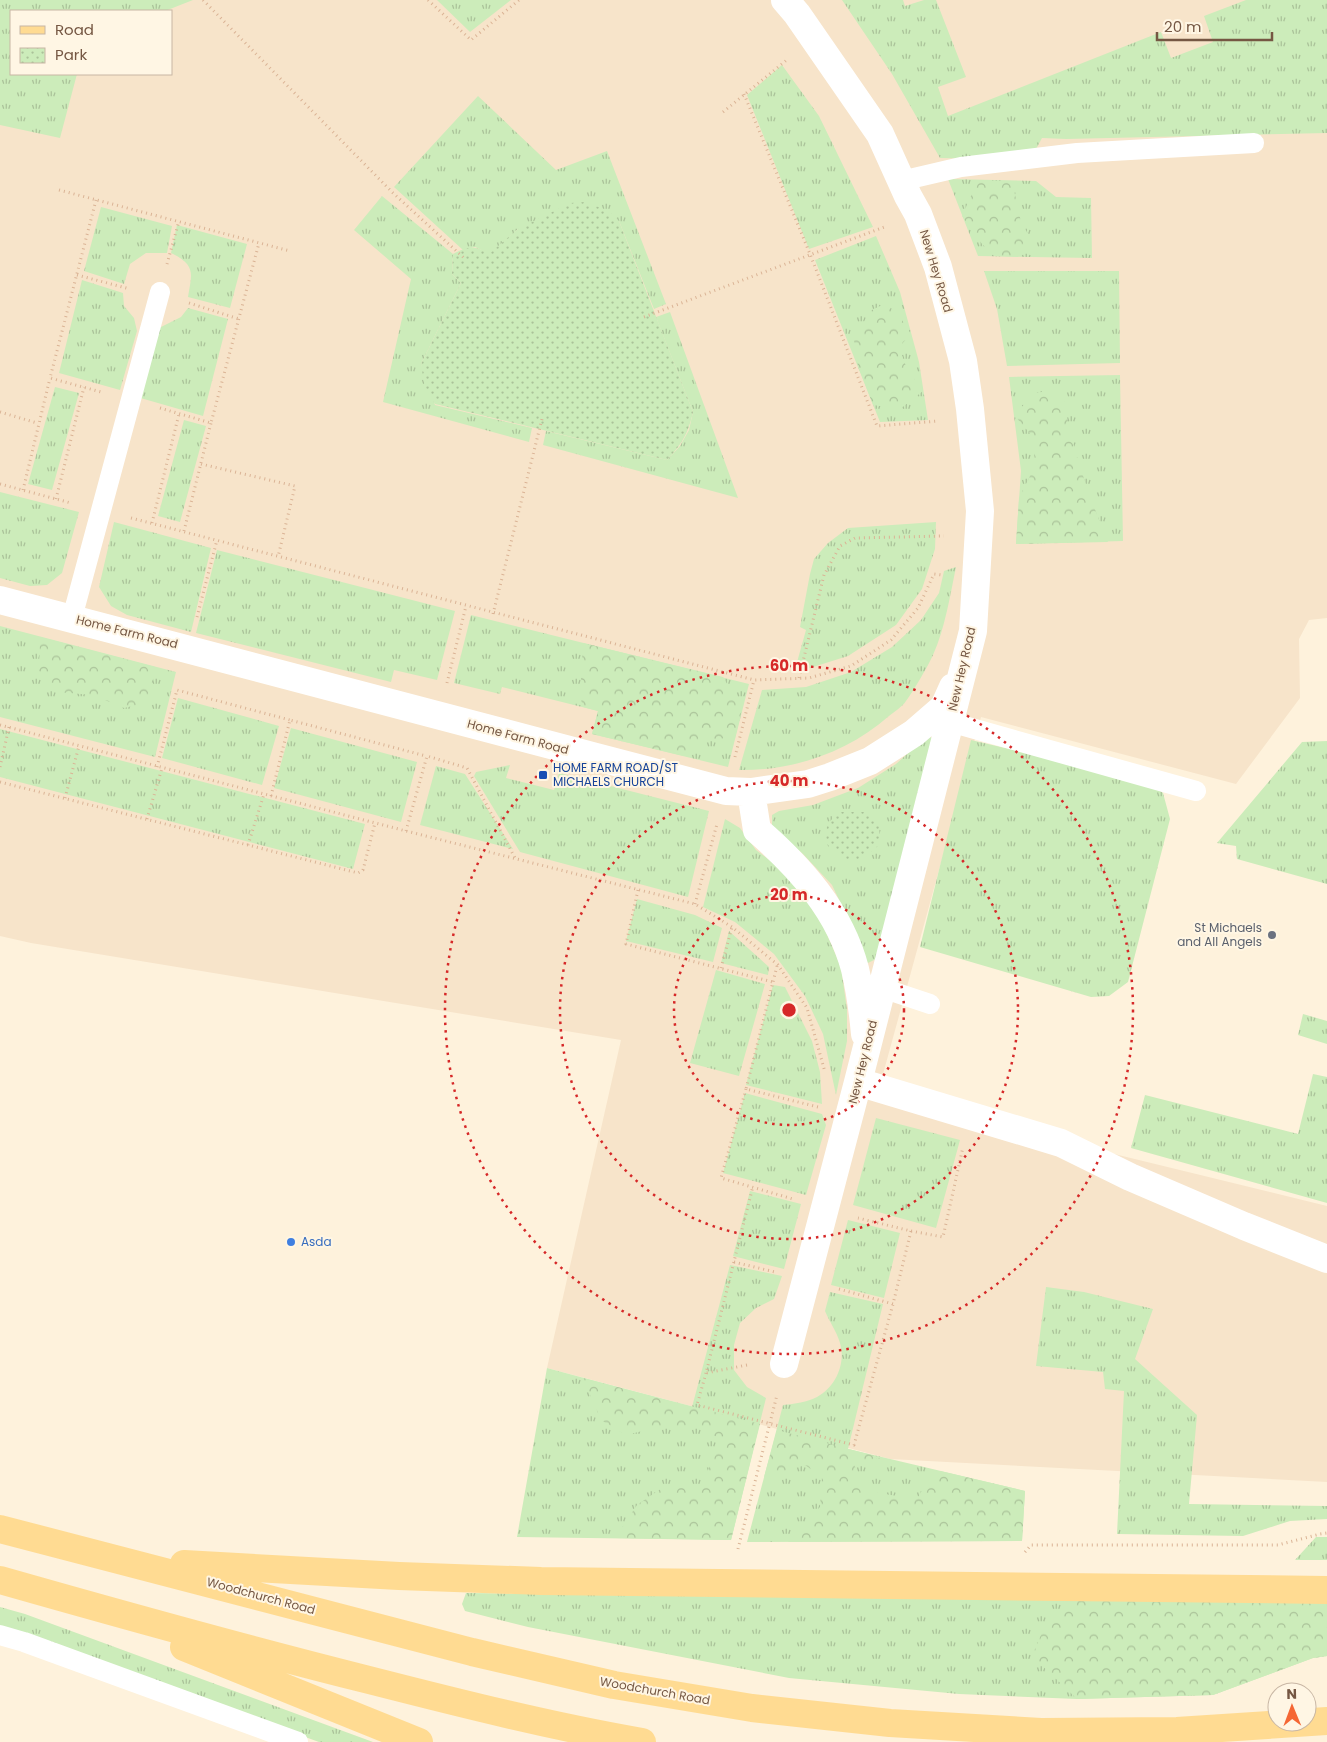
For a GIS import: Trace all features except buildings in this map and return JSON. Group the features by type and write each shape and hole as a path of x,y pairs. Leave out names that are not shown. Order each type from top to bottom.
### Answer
{"main road":[{"name":"Woodchurch Road","path":"0,1529 500,1659 614,1685 752,1708 890,1723 1041,1732 1177,1731 1327,1721"},
{"path":"125,1560 399,1576 729,1584 1327,1590"},
{"path":"0,1580 274,1656 466,1705 600,1735 642,1742"},
{"path":"66,1599 419,1742"}],"street":[{"name":"New Hey Road","path":"784,1364 973,631 980,510 963,362 938,267 918,214 880,134 785,0"},
{"name":"Home Farm Road","path":"0,600 188,648 439,717 739,792 789,787 830,778 870,761 914,733 944,706 961,670 973,631"},
{"path":"739,792 757,830 782,852 814,886 837,924 854,968 862,1005 866,1050"},
{"path":"858,1082 1061,1143 1130,1177 1327,1259"}],"lane":[{"path":"901,181 961,167 1076,153 1254,142"},
{"path":"72,618 160,292"},
{"path":"950,722 1196,791"},
{"path":"882,988 930,1004"},
{"path":"0,1635 24,1642 298,1742"}],"path":[{"path":"203,0 393,193 464,258"},
{"path":"428,0 470,40 519,0"},
{"path":"723,112 790,57"},
{"path":"744,94 810,254 877,426 971,419"},
{"path":"58,190 290,251"},
{"path":"644,317 918,214"},
{"path":"160,292 179,221"},
{"path":"23,490 50,378"},
{"path":"56,499 84,387"},
{"path":"0,412 37,423"},
{"path":"152,523 179,414"},
{"path":"493,614 542,419"},
{"path":"184,531 211,423"},
{"path":"201,464 295,486 278,557"},
{"path":"0,484 493,614 754,680 808,678 851,666 892,640 918,608 934,574 976,577"},
{"path":"799,678 824,574 840,546 855,538 945,536"},
{"path":"188,648 217,540"},
{"path":"439,717 466,606"},
{"path":"695,904 739,792 754,680"},
{"path":"157,767 177,690 467,768 515,859"},
{"path":"271,796 290,720"},
{"path":"0,725 406,832 695,904 732,927 778,965 807,1008 826,1078"},
{"path":"0,767 10,727"},
{"path":"65,798 78,746"},
{"path":"406,832 426,756"},
{"path":"147,819 162,768"},
{"path":"0,782 358,873 363,870 375,823"},
{"path":"248,845 264,794"},
{"path":"638,890 626,944 773,982"},
{"path":"721,968 732,927"},
{"path":"778,965 721,1178 795,1200"},
{"path":"746,1088 830,1110 849,1117"},
{"path":"857,1218 943,1237 971,1116"},
{"path":"753,1186 697,1405 854,1446 911,1231"},
{"path":"734,1262 807,1279"},
{"path":"838,1289 893,1304"},
{"path":"729,1584 784,1364"},
{"path":"706,1373 747,1365"},
{"path":"997,1586 1031,1545 1278,1545 1327,1533"}],"shaded area":[{"path":"0,0 1327,0 1327,618 1309,620 1299,639 1300,698 1236,784 981,717 877,1096 1327,1206 1327,1482 890,1459 547,1368 621,1040 31,943 0,936"}],"green space":[{"path":"0,0 193,0 168,10 10,10 10,75 77,75 60,138 0,125"},
{"path":"437,0 511,0 470,32"},
{"path":"842,0 903,0 905,6 924,0 936,0 966,77 938,87 948,116 1161,32 1171,58 1213,42 1204,16 1246,0 1327,0 1327,133 1042,138 1030,160 940,158 892,74"},
{"path":"782,65 819,116 873,227 809,249 747,95"},
{"path":"478,96 556,170 607,151 666,304 654,309 619,221 518,229 490,254 475,247 463,250 394,187"},
{"path":"948,179 1036,181 1056,197 1091,198 1092,258 978,256"},
{"path":"978,180 1012,181 1021,222 1031,239 1018,257 995,256 982,244 962,216"},
{"path":"382,196 453,254 452,274 461,283 421,364 435,405 532,428 529,442 383,402 411,279 354,230"},
{"path":"585,202 609,211 619,221 693,412 684,438 667,460 435,404 425,389 421,364 461,283 452,274 453,254 463,249 471,248 490,253 518,229 570,203"},
{"path":"101,207 172,226 167,253 146,253 130,264 124,284 84,271"},
{"path":"177,225 247,244 230,308 188,297 191,282 190,271 185,262 171,253"},
{"path":"876,236 900,292 919,362 928,420 880,422 815,260"},
{"path":"984,271 1119,271 1120,363 1007,366 997,309"},
{"path":"82,280 123,293 124,306 134,318 137,331 120,390 59,373"},
{"path":"886,303 900,317 911,334 899,347 907,369 923,391 900,409 873,405 858,366 854,340 870,311"},
{"path":"188,308 228,319 203,416 137,397 155,330 181,317"},
{"path":"670,312 738,498 543,445 546,431 667,460 680,446 689,430 693,412 656,317"},
{"path":"1120,375 1123,541 1016,544 1021,471 1009,377"},
{"path":"55,387 79,393 52,490 28,484"},
{"path":"1048,391 1064,401 1071,436 1082,472 1108,542 1016,544 1019,498 1035,466 1033,437 1014,415 1035,393"},
{"path":"184,420 206,426 180,522 158,516"},
{"path":"0,492 79,512 62,573 47,585 30,586 0,578"},
{"path":"114,522 211,548 191,632 127,615 111,606 99,587"},
{"path":"936,522 935,549 922,589 896,625 848,656 794,673 806,630 800,627 810,574 814,559 828,543 848,528"},
{"path":"217,550 455,611 437,680 394,670 391,682 196,633"},
{"path":"956,567 947,612 937,645 913,691 902,705 873,729 856,740 819,757 780,767 739,770 762,690 806,687 851,672 892,647 921,620 939,593 944,571"},
{"path":"471,615 749,684 728,767 592,734 598,711 502,687 500,694 454,683"},
{"path":"0,626 176,672 155,757 0,717"},
{"path":"40,637 155,667 150,702 124,708 93,695 57,692 39,671"},
{"path":"583,643 723,677 742,709 735,738 709,739 684,756 592,734 598,711 583,707 580,696"},
{"path":"178,698 279,726 262,785 162,758"},
{"path":"291,728 417,762 401,822 274,788"},
{"path":"0,729 365,824 353,869 0,777"},
{"path":"927,736 935,739 876,959 868,963 863,959 856,935 832,885 803,854 772,828 772,815 779,811 813,805 858,788 896,764"},
{"path":"971,740 1147,781 1163,793 1170,819 1128,982 1109,996 1091,997 920,947"},
{"path":"1327,741 1327,884 1237,859 1236,846 1217,843 1302,742"},
{"path":"510,765 506,778 554,790 559,773 709,811 688,897 520,852 474,776 476,772"},
{"path":"436,766 465,774 513,849 420,825"},
{"path":"838,812 868,812 879,823 880,844 862,860 843,860 826,843 827,825"},
{"path":"725,819 740,828 756,850 783,870 820,918 841,967 847,1010 847,1041 836,1095 823,1034 805,996 774,954 735,922 703,907"},
{"path":"637,899 695,915 722,928 713,962 626,941"},
{"path":"729,931 769,967 768,975 721,963"},
{"path":"716,970 765,984 739,1076 690,1063"},
{"path":"773,985 785,987 812,1041 820,1072 822,1104 746,1085"},
{"path":"1303,1014 1327,1021 1327,1044 1298,1035"},
{"path":"1313,1074 1327,1077 1327,1203 1131,1148 1145,1095 1298,1134"},
{"path":"745,1093 822,1114 826,1125 806,1195 723,1173"},
{"path":"876,1118 960,1140 936,1228 853,1205"},
{"path":"750,1191 801,1204 784,1269 733,1256"},
{"path":"848,1220 900,1233 884,1298 831,1285"},
{"path":"730,1265 782,1276 774,1299 756,1308 740,1323 734,1345 734,1370 747,1387 766,1398 731,1540 517,1537 547,1368 692,1407"},
{"path":"1046,1287 1084,1292 1153,1309 1135,1359 1197,1415 1189,1504 1327,1506 1327,1519 1290,1521 1243,1536 1117,1534 1124,1391 1105,1389 1103,1372 1036,1366"},
{"path":"830,1292 883,1304 848,1449 1025,1491 1022,1541 747,1542 783,1405 817,1397 824,1393 838,1374 842,1351 837,1335 825,1311"},
{"path":"583,1378 760,1424 731,1540 615,1538 637,1505 662,1488 699,1488 723,1440 693,1425 655,1428 626,1435 601,1420"},
{"path":"777,1430 883,1458 853,1462 865,1491 917,1499 929,1478 940,1471 1025,1491 1022,1541 788,1542 820,1507 822,1477 805,1465 764,1477"},
{"path":"1316,1537 1327,1537 1327,1560 1295,1560"},
{"path":"466,1593 1327,1603 1327,1656 1313,1658 1213,1695 1077,1699 959,1694 789,1678 528,1627 465,1611 462,1604"},
{"path":"1073,1601 1326,1603 1327,1656 1313,1658 1213,1695 1077,1699 1032,1656 1049,1616"},
{"path":"0,1607 25,1614 373,1742 319,1742 0,1630"}],"place":[{"name":"HOME FARM ROAD/ST MICHAELS CHURCH","path":"543,775"},
{"name":"St Michaels and All Angels","path":"1272,935"},
{"name":"Asda","path":"291,1242"}]}
